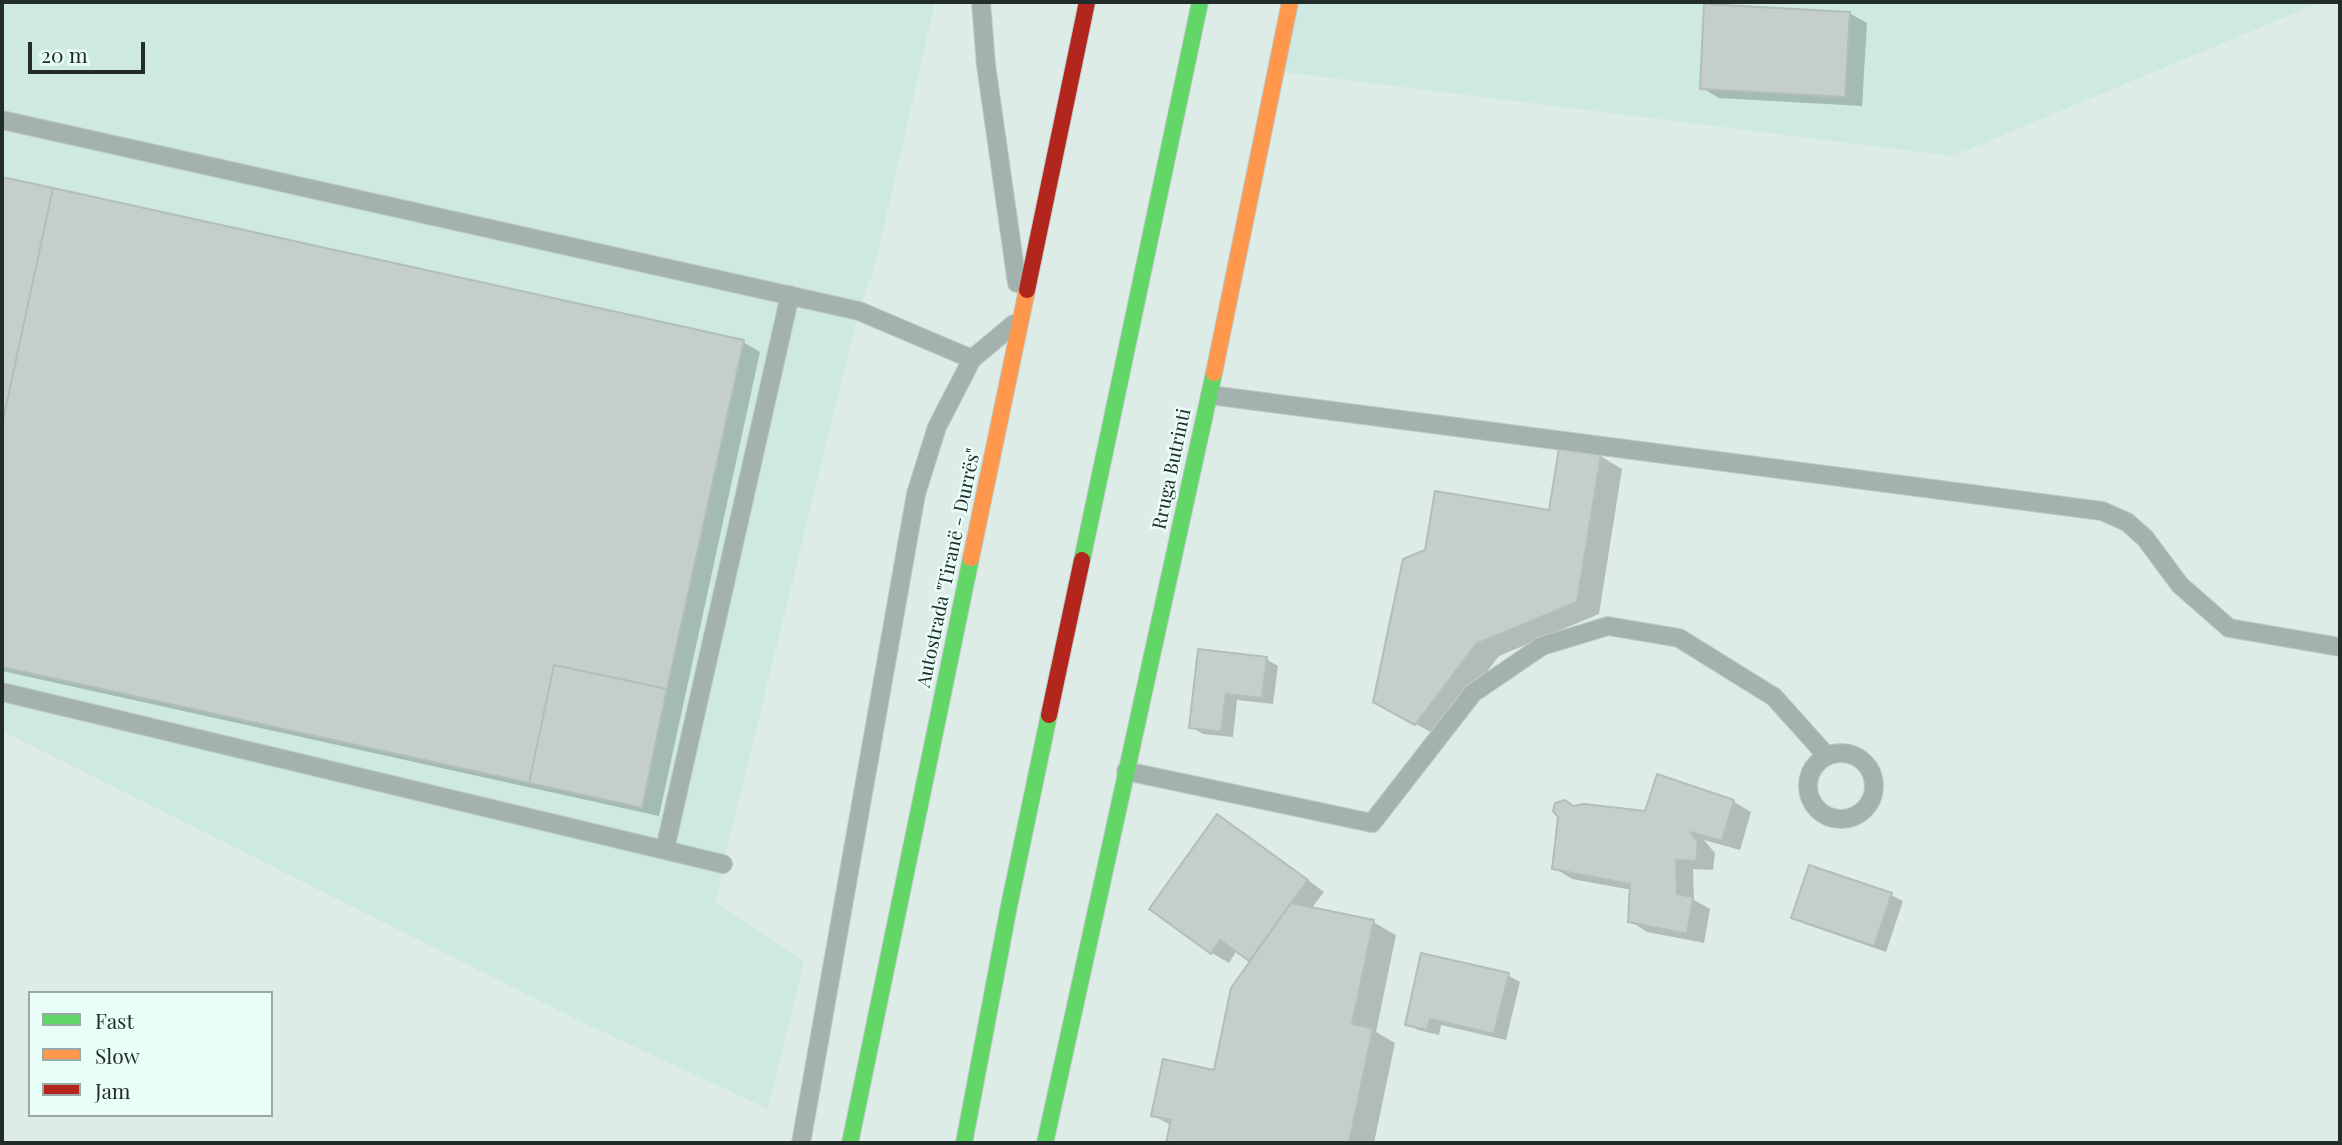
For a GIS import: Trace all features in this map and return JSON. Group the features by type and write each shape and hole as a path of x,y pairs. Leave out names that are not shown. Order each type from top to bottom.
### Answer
{"main road":[{"name":"Autostrada \"Tiranë - Durrës\"","path":"850,1143 1087,2"},
{"path":"964,1143 1009,906 1200,2"},
{"name":"Rruga Butrinti","path":"1045,1143 1210,395 1290,2"}],"lane":[{"path":"801,1143 916,494 937,427 972,359 1022,318 986,65 981,2"},
{"path":"2,120 859,311 972,359"},
{"path":"665,849 790,296"},
{"path":"1210,395 2102,511 2127,522 2145,538 2180,585 2229,628 2340,647"},
{"path":"1126,771 1372,822 1474,693 1542,646 1608,626 1679,638 1774,696 1827,756"},
{"path":"2,692 723,864"}],"shaded area":[{"path":"2,2 935,2 875,266 859,311 723,864 716,903 804,962 768,1109 590,1026 2,731"},
{"path":"1290,2 2321,2 1953,156 1276,71"}],"building":[{"path":"1704,4 1850,12 1845,97 1700,89"},
{"path":"2,177 53,188 2,425"},
{"path":"53,188 744,340 667,689 554,665 529,783 2,667 2,425"},
{"path":"1559,448 1601,455 1577,602 1476,644 1415,725 1373,702 1403,559 1425,550 1435,491 1549,510"},
{"path":"1198,649 1267,657 1262,698 1226,694 1221,732 1189,728"},
{"path":"554,665 667,689 642,808 529,783"},
{"path":"1657,774 1734,800 1722,841 1690,832 1698,842 1696,861 1676,860 1677,894 1693,897 1687,934 1628,922 1630,884 1552,869 1558,817 1553,811 1555,803 1565,800 1573,806 1584,804 1645,811"},
{"path":"1217,814 1308,880 1249,961 1220,940 1211,954 1149,909"},
{"path":"1809,865 1892,893 1874,946 1791,918"},
{"path":"1291,903 1374,920 1352,1024 1373,1028 1349,1143 1166,1143 1171,1120 1151,1116 1163,1059 1214,1070 1231,988"},
{"path":"1421,953 1509,973 1494,1034 1430,1019 1427,1030 1405,1025"}],"traffic: fast":[{"path":"1082,560 1200,2"},
{"path":"1045,1143 1214,373"},
{"path":"850,1143 971,558"},
{"path":"964,1143 1049,715"}],"traffic: slow":[{"path":"1214,373 1290,2"},
{"path":"971,558 1027,290"}],"traffic: jam":[{"path":"1027,290 1087,2"},
{"path":"1049,715 1082,560"}]}
